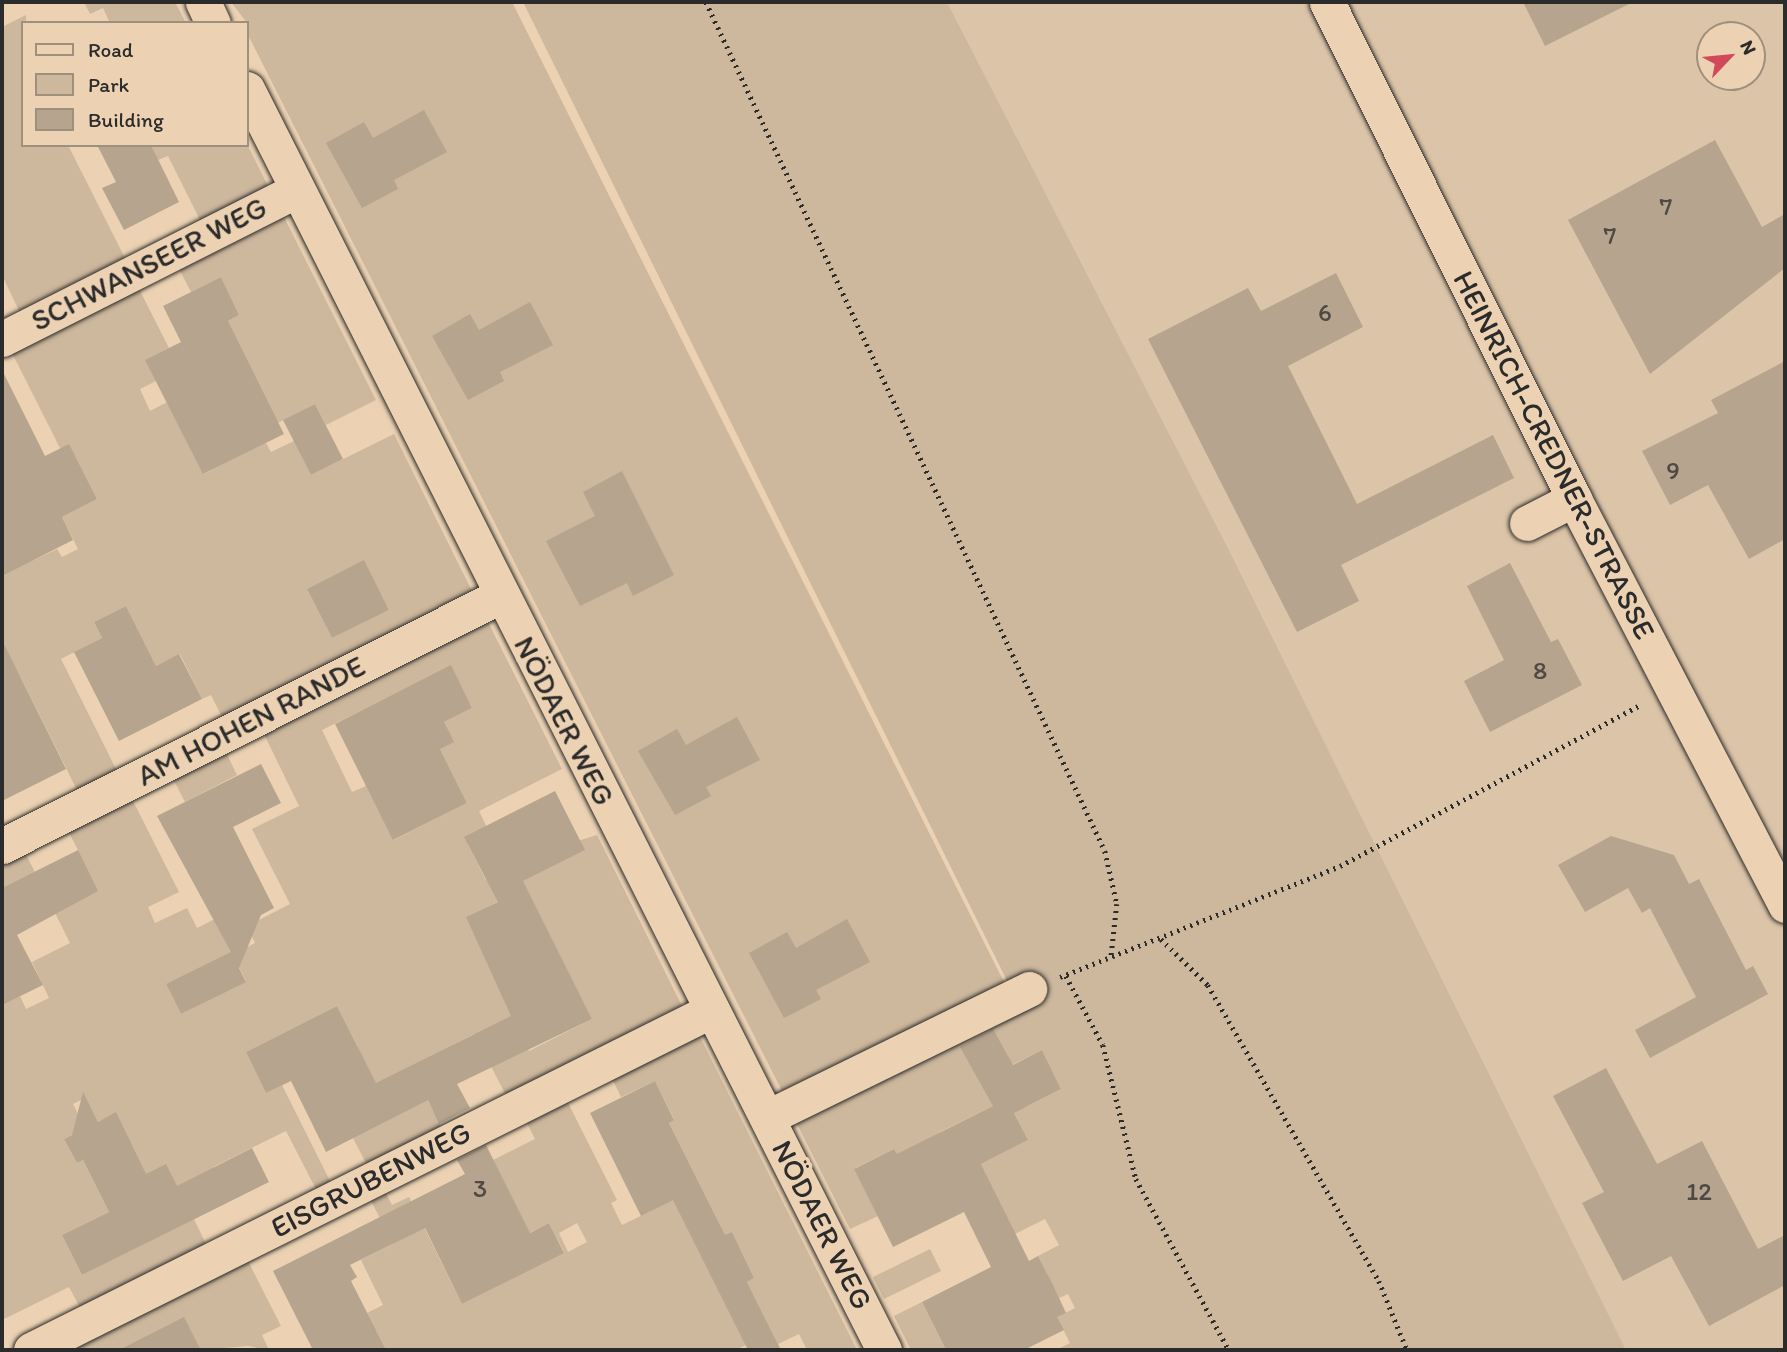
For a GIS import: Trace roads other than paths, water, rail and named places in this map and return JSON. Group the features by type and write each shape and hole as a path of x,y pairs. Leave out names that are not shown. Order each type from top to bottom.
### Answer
{"street":[{"path":"203,2 212,21"},
{"name":"HEINRICH-CREDNER-STRASSE","path":"1327,2 1574,499 1785,905"},
{"name":"NÖDAER WEG","path":"248,91 500,596 768,1117 884,1350"},
{"name":"SCHWANSEER WEG","path":"2,339 297,190"},
{"path":"1527,523 1574,499"},
{"name":"AM HOHEN RANDE","path":"2,846 500,596"},
{"path":"768,1117 1028,989"},
{"name":"EISGRUBENWEG","path":"30,1350 712,1010"}]}
